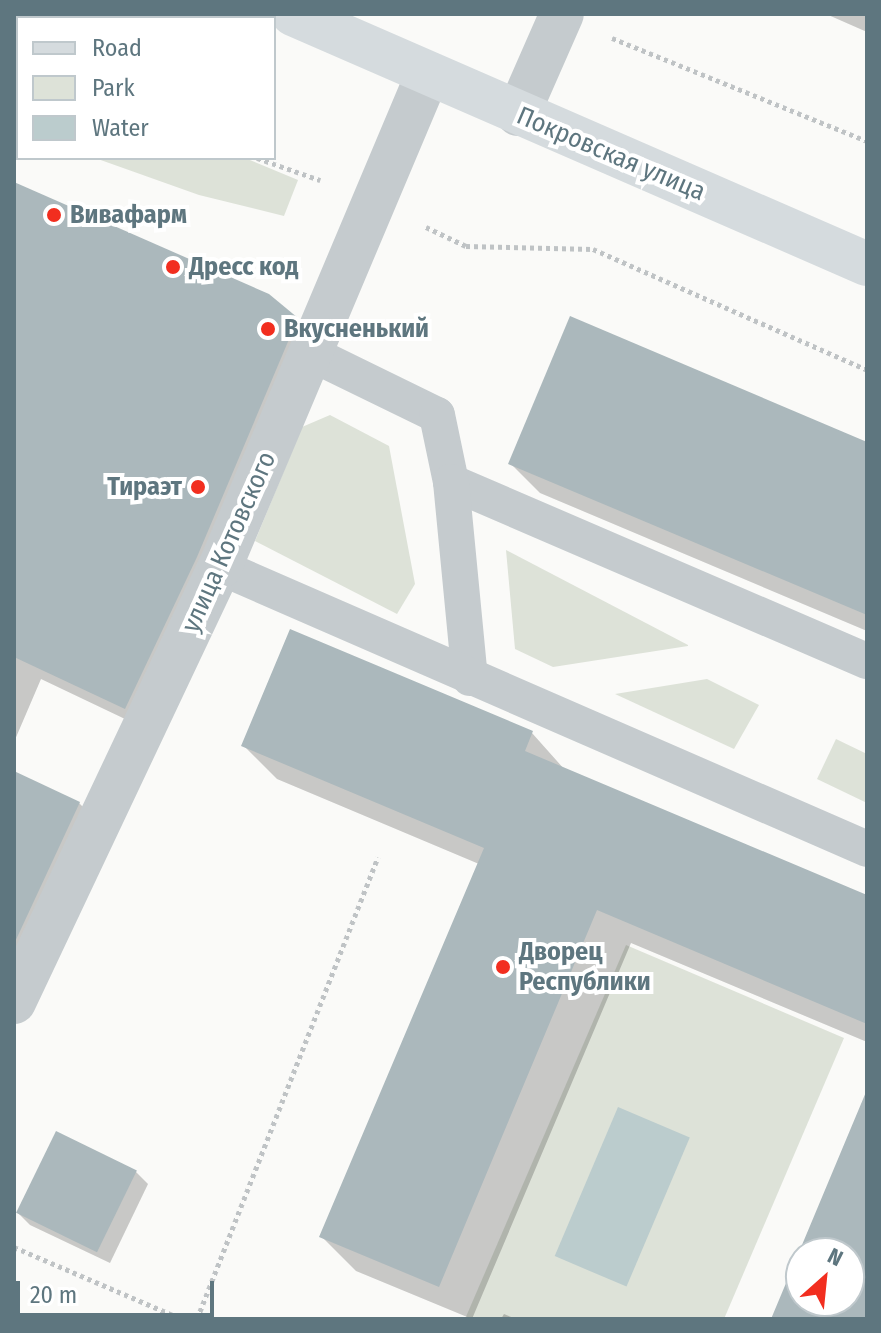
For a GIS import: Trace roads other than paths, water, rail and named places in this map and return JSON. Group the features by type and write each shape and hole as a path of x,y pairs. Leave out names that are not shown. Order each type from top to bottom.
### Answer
{"main road":[{"name":"Покровская улица","path":"293,14 427,76 867,264"},
{"name":"Покровская улица","path":"276,18 355,43"}],"street":[{"path":"518,114 562,14"},
{"name":"улица Котовского","path":"14,1002 220,567 427,76"}],"lane":[{"path":"310,353 437,415 451,482 470,678"},
{"path":"451,482 867,661"},
{"path":"220,567 867,849"}],"water":[{"path":"618,1107 690,1137 627,1287 555,1256"}],"place":[{"name":"Вивафарм","path":"54,215"},
{"name":"Дресс код","path":"173,267"},
{"name":"Вкусненький","path":"268,329"},
{"name":"Тираэт","path":"198,487"},
{"name":"Дворец Республики","path":"503,967"}]}
